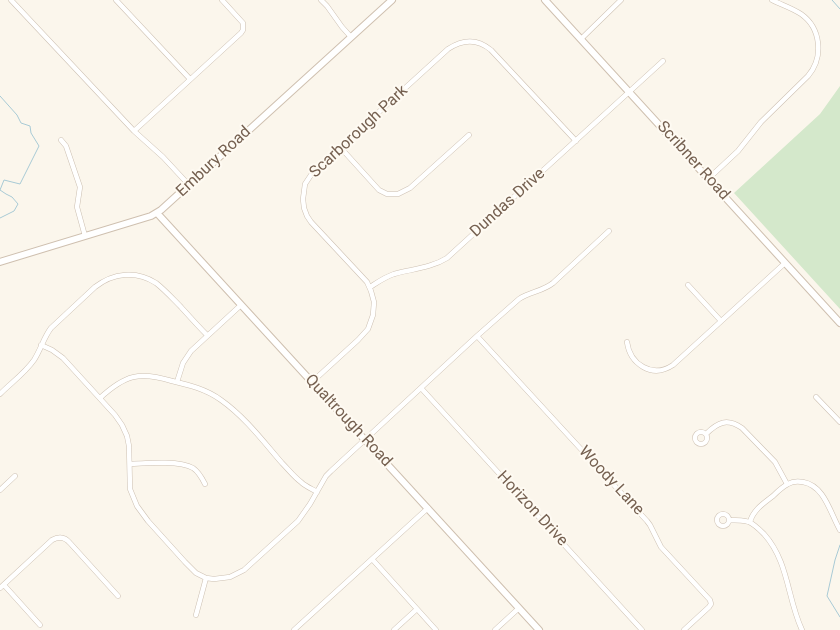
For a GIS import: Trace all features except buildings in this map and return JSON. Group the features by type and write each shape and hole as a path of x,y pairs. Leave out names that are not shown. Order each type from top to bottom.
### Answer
{"street":[{"path":"11,0 134,131 163,157 189,185"},
{"path":"116,0 190,79"},
{"path":"134,131 243,30 243,23 222,0"},
{"path":"321,0 351,37"},
{"name":"Embury Road","path":"0,262 146,218 162,210 392,0"},
{"name":"Scribner Road","path":"545,0 840,323"},
{"path":"581,39 621,0"},
{"path":"708,179 738,151 761,122 814,69 818,54 818,40 811,24 798,12 772,0"},
{"name":"Scarborough Park","path":"370,287 311,222 304,208 304,191 308,178 312,172 448,49 460,43 473,41 483,44 491,50 576,141"},
{"name":"Dundas Drive","path":"370,287 385,278 432,266 447,258 663,61"},
{"path":"340,147 378,190 387,194 398,194 410,188 468,135"},
{"path":"61,140 66,146 80,187 77,207 85,236"},
{"name":"Qualtrough Road","path":"157,213 539,630"},
{"path":"41,345 63,358 122,425 126,436 130,464 130,489 142,514 196,573 206,578 214,579 230,577 244,570 298,521 326,476 477,336 519,299 529,293 542,290 553,283 608,231"},
{"path":"627,342 629,352 640,364 650,370 662,370 673,365 785,263"},
{"path":"0,394 30,365 36,357 47,333 95,287 107,279 124,275 140,276 156,283 167,292 207,335"},
{"path":"688,285 721,321"},
{"path":"312,382 368,329 374,308 370,287"},
{"path":"177,382 187,356 207,335 241,305"},
{"name":"Woody Lane","path":"477,336 648,521 661,547 710,600 711,604 709,607 684,630"},
{"path":"100,398 119,382 142,375 156,376 197,387 220,399 243,419 299,481 317,492"},
{"name":"Horizon Drive","path":"421,388 642,630"},
{"path":"816,397 840,422"},
{"path":"706,434 715,426 724,422 737,424 775,462 787,484"},
{"path":"130,464 185,464 198,472 205,484"},
{"path":"0,490 15,476"},
{"path":"750,522 758,508 787,484 800,481 816,487 825,499 840,530"},
{"path":"294,630 428,508"},
{"path":"730,520 750,522 766,537 779,557 785,572 802,630"},
{"path":"40,625 2,587 52,540 61,537 70,543 118,596"},
{"path":"372,559 436,630"},
{"path":"196,615 206,578"},
{"path":"495,630 519,608"},
{"path":"394,630 417,609"}],"green space":[{"path":"840,86 840,309 734,193 820,114"}],"waterway":[{"path":"832,0 840,9"},
{"path":"0,96 17,115 21,123 30,126 31,133 39,146 20,184 4,180 0,190 12,197 18,204 14,211 0,218"},
{"path":"840,545 827,596 840,617"}]}
